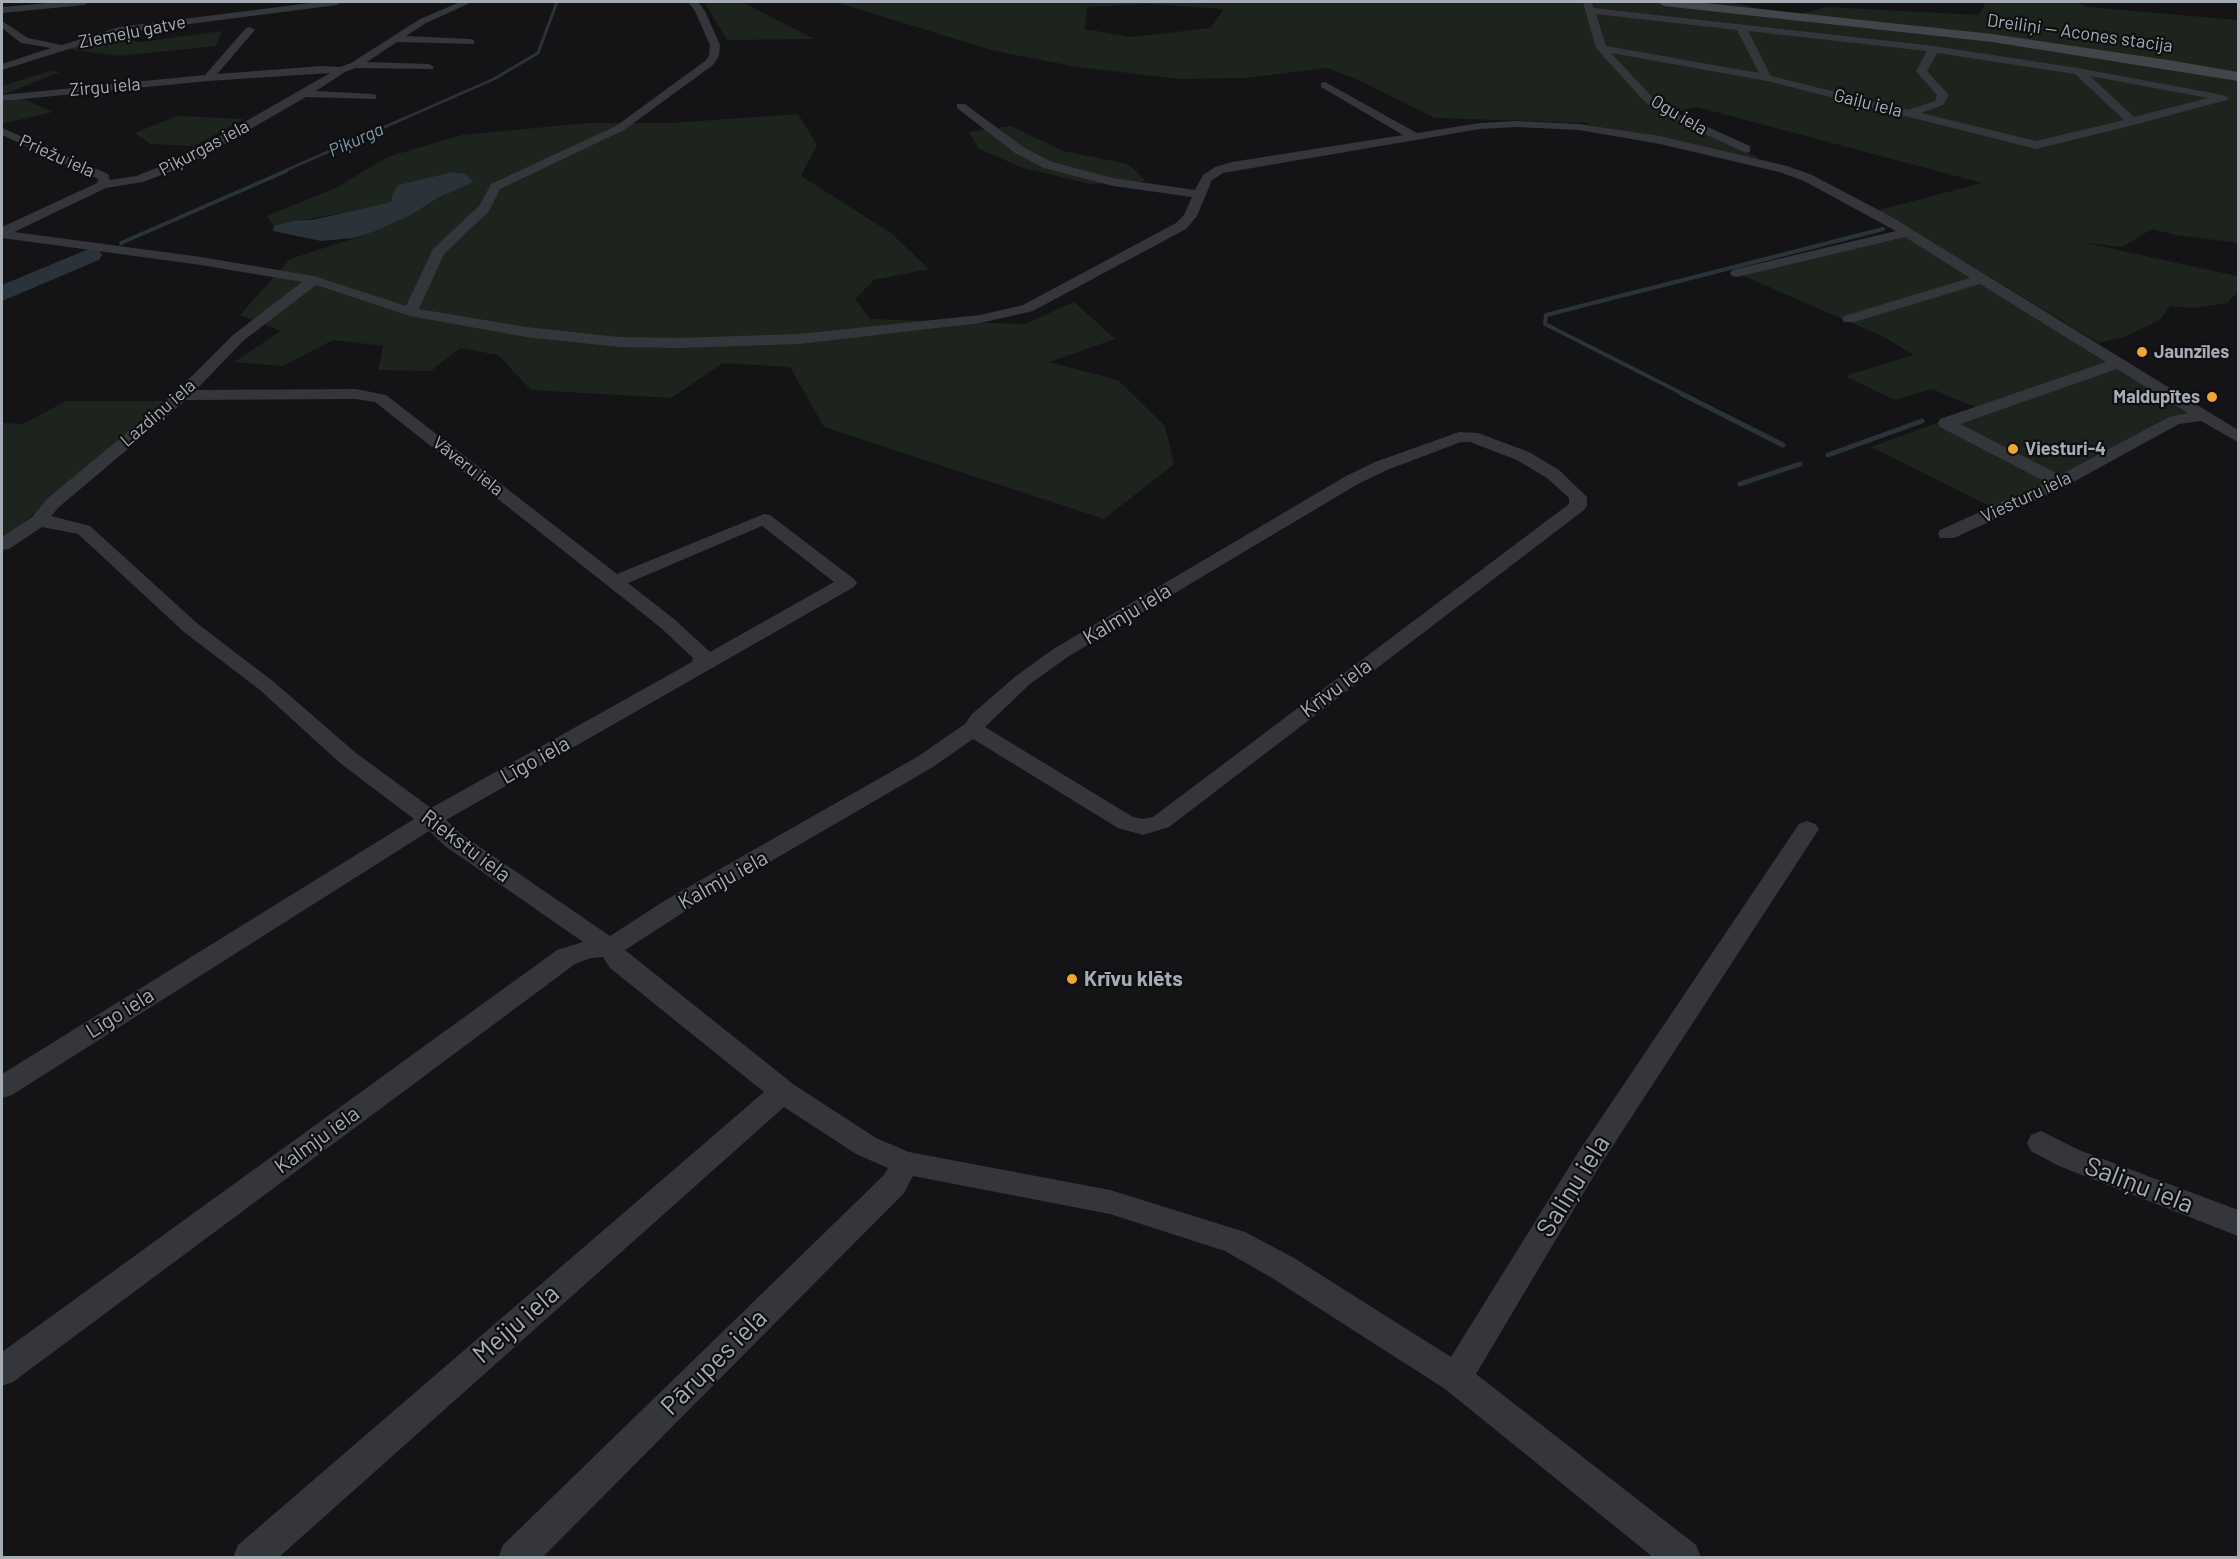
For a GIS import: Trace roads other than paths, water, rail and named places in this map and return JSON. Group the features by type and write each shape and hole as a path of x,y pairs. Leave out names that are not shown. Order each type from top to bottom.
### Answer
{"street":[{"path":"2,10 84,2"},
{"name":"Ziemeļu gatve","path":"2,67 119,30 173,18 337,2"},
{"name":"Piķurgas iela","path":"2,233 103,185 117,184 164,171 303,94 341,70 355,65 423,21 467,2"},
{"path":"410,312 438,252 484,208 495,187 620,128 709,63 714,56 715,45 700,11 693,2"},
{"name":"Dreiliņi — Acones stacija","path":"1664,2 1992,38 2157,62 2238,77"},
{"name":"Gaiļu iela","path":"1588,6 1742,29 1934,49 2078,71 2223,98"},
{"name":"Ogu iela","path":"1588,6 1598,32 1601,48 1648,99 1707,132 1775,162 1783,169"},
{"path":"2,24 25,41 63,47"},
{"path":"1742,29 1767,78"},
{"path":"208,78 250,30"},
{"path":"394,39 470,42"},
{"name":"Gaiļu iela","path":"1601,48 1767,78 2036,145 2238,94"},
{"path":"1909,113 1940,104 1943,95 1921,71 1934,49"},
{"name":"Piķurgas iela","path":"355,65 429,67"},
{"name":"Zirgu iela","path":"2,98 208,78 341,70"},
{"path":"2078,71 2133,122"},
{"path":"1326,85 1414,136"},
{"path":"303,94 372,97"},
{"path":"961,106 1019,150 1048,165 1113,182 1199,194"},
{"path":"2,233 201,261 314,280 410,312 579,338 672,343 800,339 980,319 1028,308 1169,235 1190,216 1207,178 1219,170 1236,165 1480,126 1516,124 1580,127 1637,135 1783,169 1835,191 2238,437"},
{"name":"Priežu iela","path":"2,131 104,177 103,185"},
{"path":"1737,273 1905,233"},
{"path":"1849,319 1980,279"},
{"name":"Lazdiņu iela","path":"2,545 38,521 53,503 182,395 238,338 274,308 314,280"},
{"path":"371,300 423,285"},
{"path":"2060,482 1946,423 2118,363"},
{"name":"Vāveru iela","path":"182,395 356,394 380,398 685,639 703,657 702,663"},
{"name":"Viesturu iela","path":"1947,534 2060,482 2175,420 2203,416"},
{"name":"Kalmju iela","path":"2,1371 566,957 589,949 610,948 678,904 914,768 973,729 980,718 1023,680 1062,652 1352,480 1381,466 1459,436 1472,437"},
{"name":"Krīvu iela","path":"973,729 1126,823 1143,827 1161,822 1578,506 1578,497 1552,474 1522,456 1472,437"},
{"name":"Līgo iela","path":"2,1087 352,870 430,819 847,583 764,519 615,582"},
{"name":"Riekstu iela","path":"38,521 56,522 84,530 191,628 267,686 348,758 430,819 453,840 610,948 619,961 783,1092 866,1146 906,1163 1110,1202 1234,1241 1352,1310 1456,1378 1683,1557"},
{"name":"Saliņu iela","path":"1456,1378 1589,1159 1807,830"},
{"name":"Meiju iela","path":"251,1557 783,1092"},
{"name":"Saliņu iela","path":"2041,1143 2069,1158 2238,1223"},
{"name":"Pārupes iela","path":"516,1557 894,1184 906,1163"}],"waterway":[{"name":"Piķurga","path":"282,172 494,79 538,53 557,2"},
{"name":"Piķurga","path":"121,243 286,171"},
{"path":"1685,395 1545,324 1546,315 1883,229"},
{"name":"Piķurga","path":"2,294 91,255"},
{"path":"1682,394 1783,445"},
{"path":"1828,455 1922,421"},
{"path":"1740,484 1800,464"}],"place":[{"name":"Jaunzīles","path":"2142,352"},
{"name":"Maldupītes","path":"2212,397"},
{"name":"Viesturi-4","path":"2013,449"},
{"name":"Krīvu klēts","path":"1072,979"}]}
